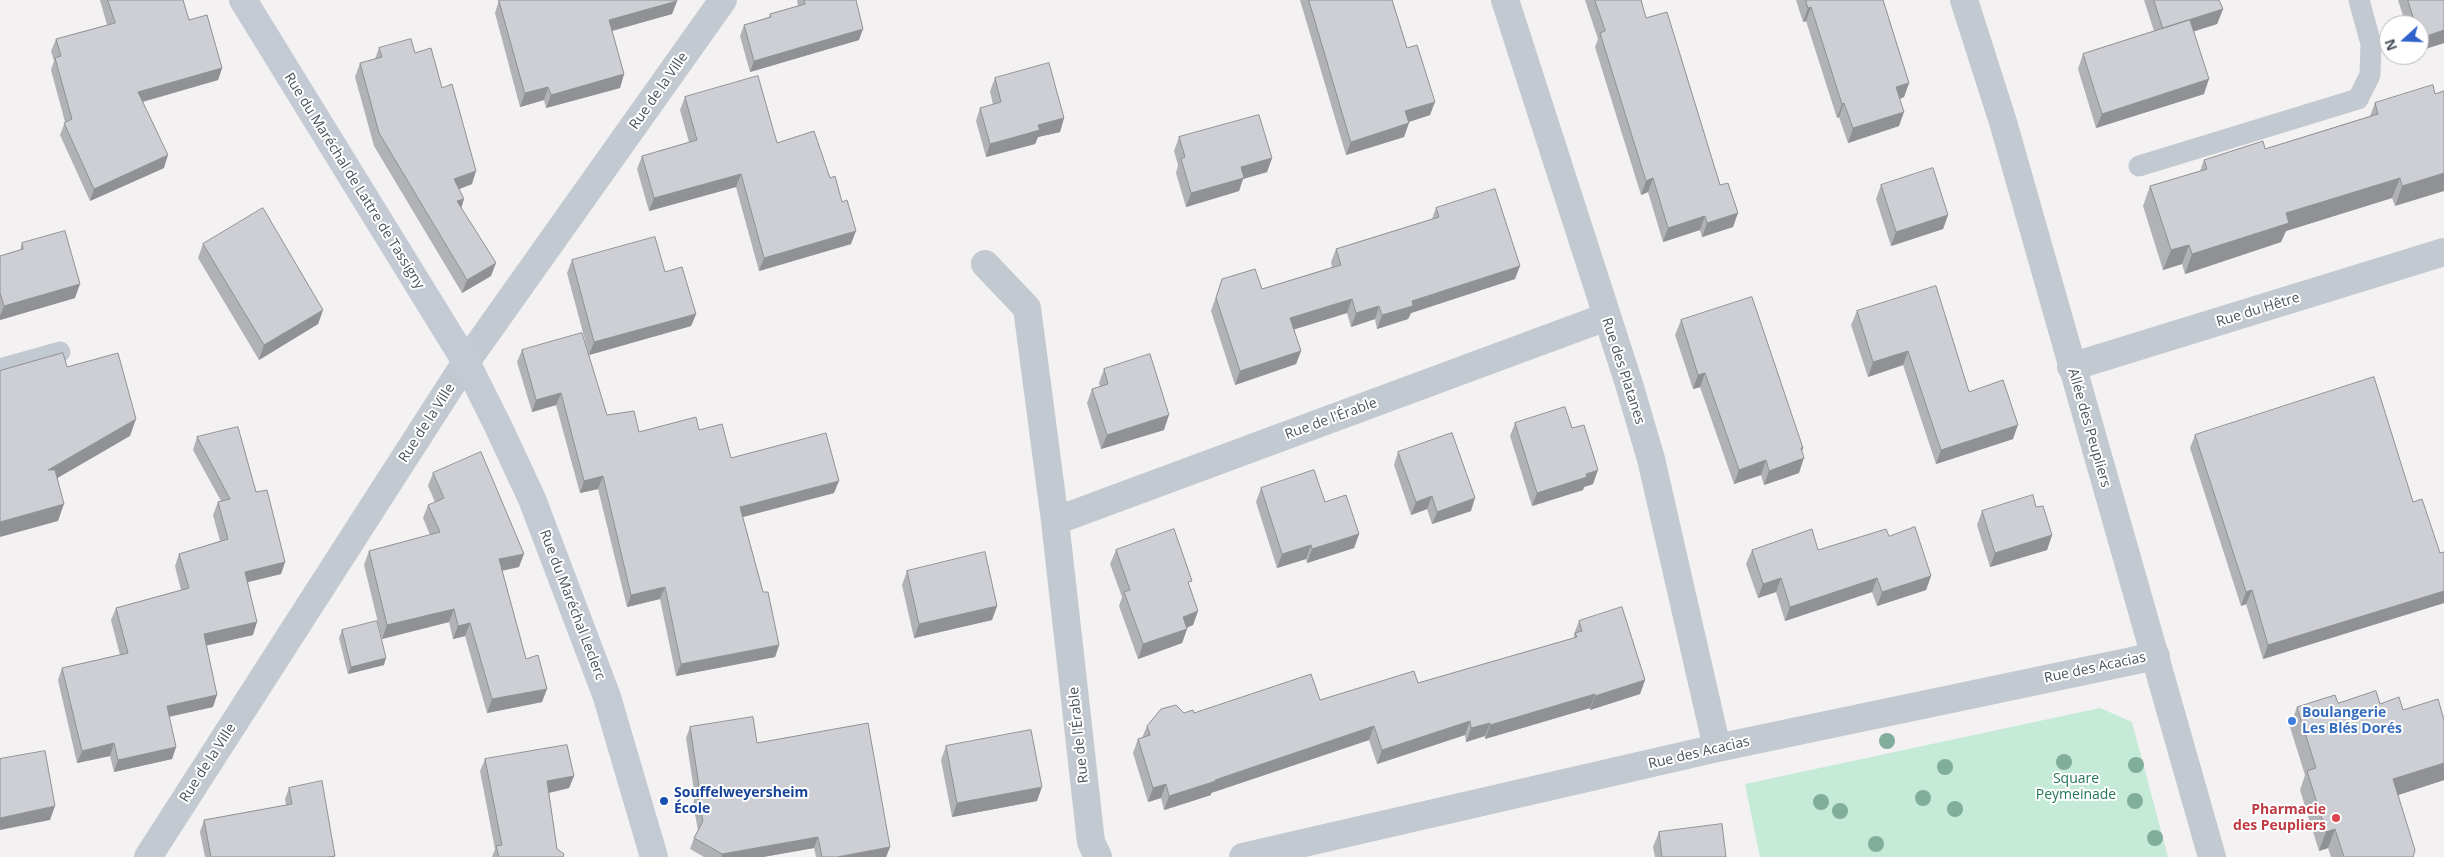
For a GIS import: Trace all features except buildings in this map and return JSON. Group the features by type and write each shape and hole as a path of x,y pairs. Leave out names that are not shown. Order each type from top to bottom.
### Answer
{"street":[{"name":"Rue du Maréchal de Lattre de Tassigny","path":"243,0 466,362"},
{"name":"Rue de la Ville","path":"148,857 466,362 723,0"},
{"name":"Rue des Platanes","path":"1505,0 1629,384 1651,459 1717,748"},
{"name":"Allée des Peupliers","path":"1964,0 2003,122 2071,367 2156,656 2212,857"},
{"name":"Rue du Hêtre","path":"2071,367 2444,252"},
{"name":"Rue de l'Érable","path":"985,264 1027,308 1055,521 1091,842 1098,857"},
{"name":"Rue de l'Érable","path":"1055,521 1606,317"},
{"name":"Rue du Maréchal Leclerc","path":"466,362 532,499 604,688 654,857"},
{"name":"Rue des Acacias","path":"1243,857 1717,748 2156,656"}],"lane":[{"path":"2139,166 2358,99 2370,76 2371,44 2359,0"},
{"path":"0,370 60,352"}],"green space":[{"name":"Square Peymeinade","path":"2100,708 2132,722 2168,857 1760,857 1745,784"}],"place":[{"name":"Boulangerie Les Blés Dorés","path":"2292,721"},
{"name":"Souffelweyersheim École","path":"664,801"},
{"name":"Pharmacie des Peupliers","path":"2336,818"}]}
